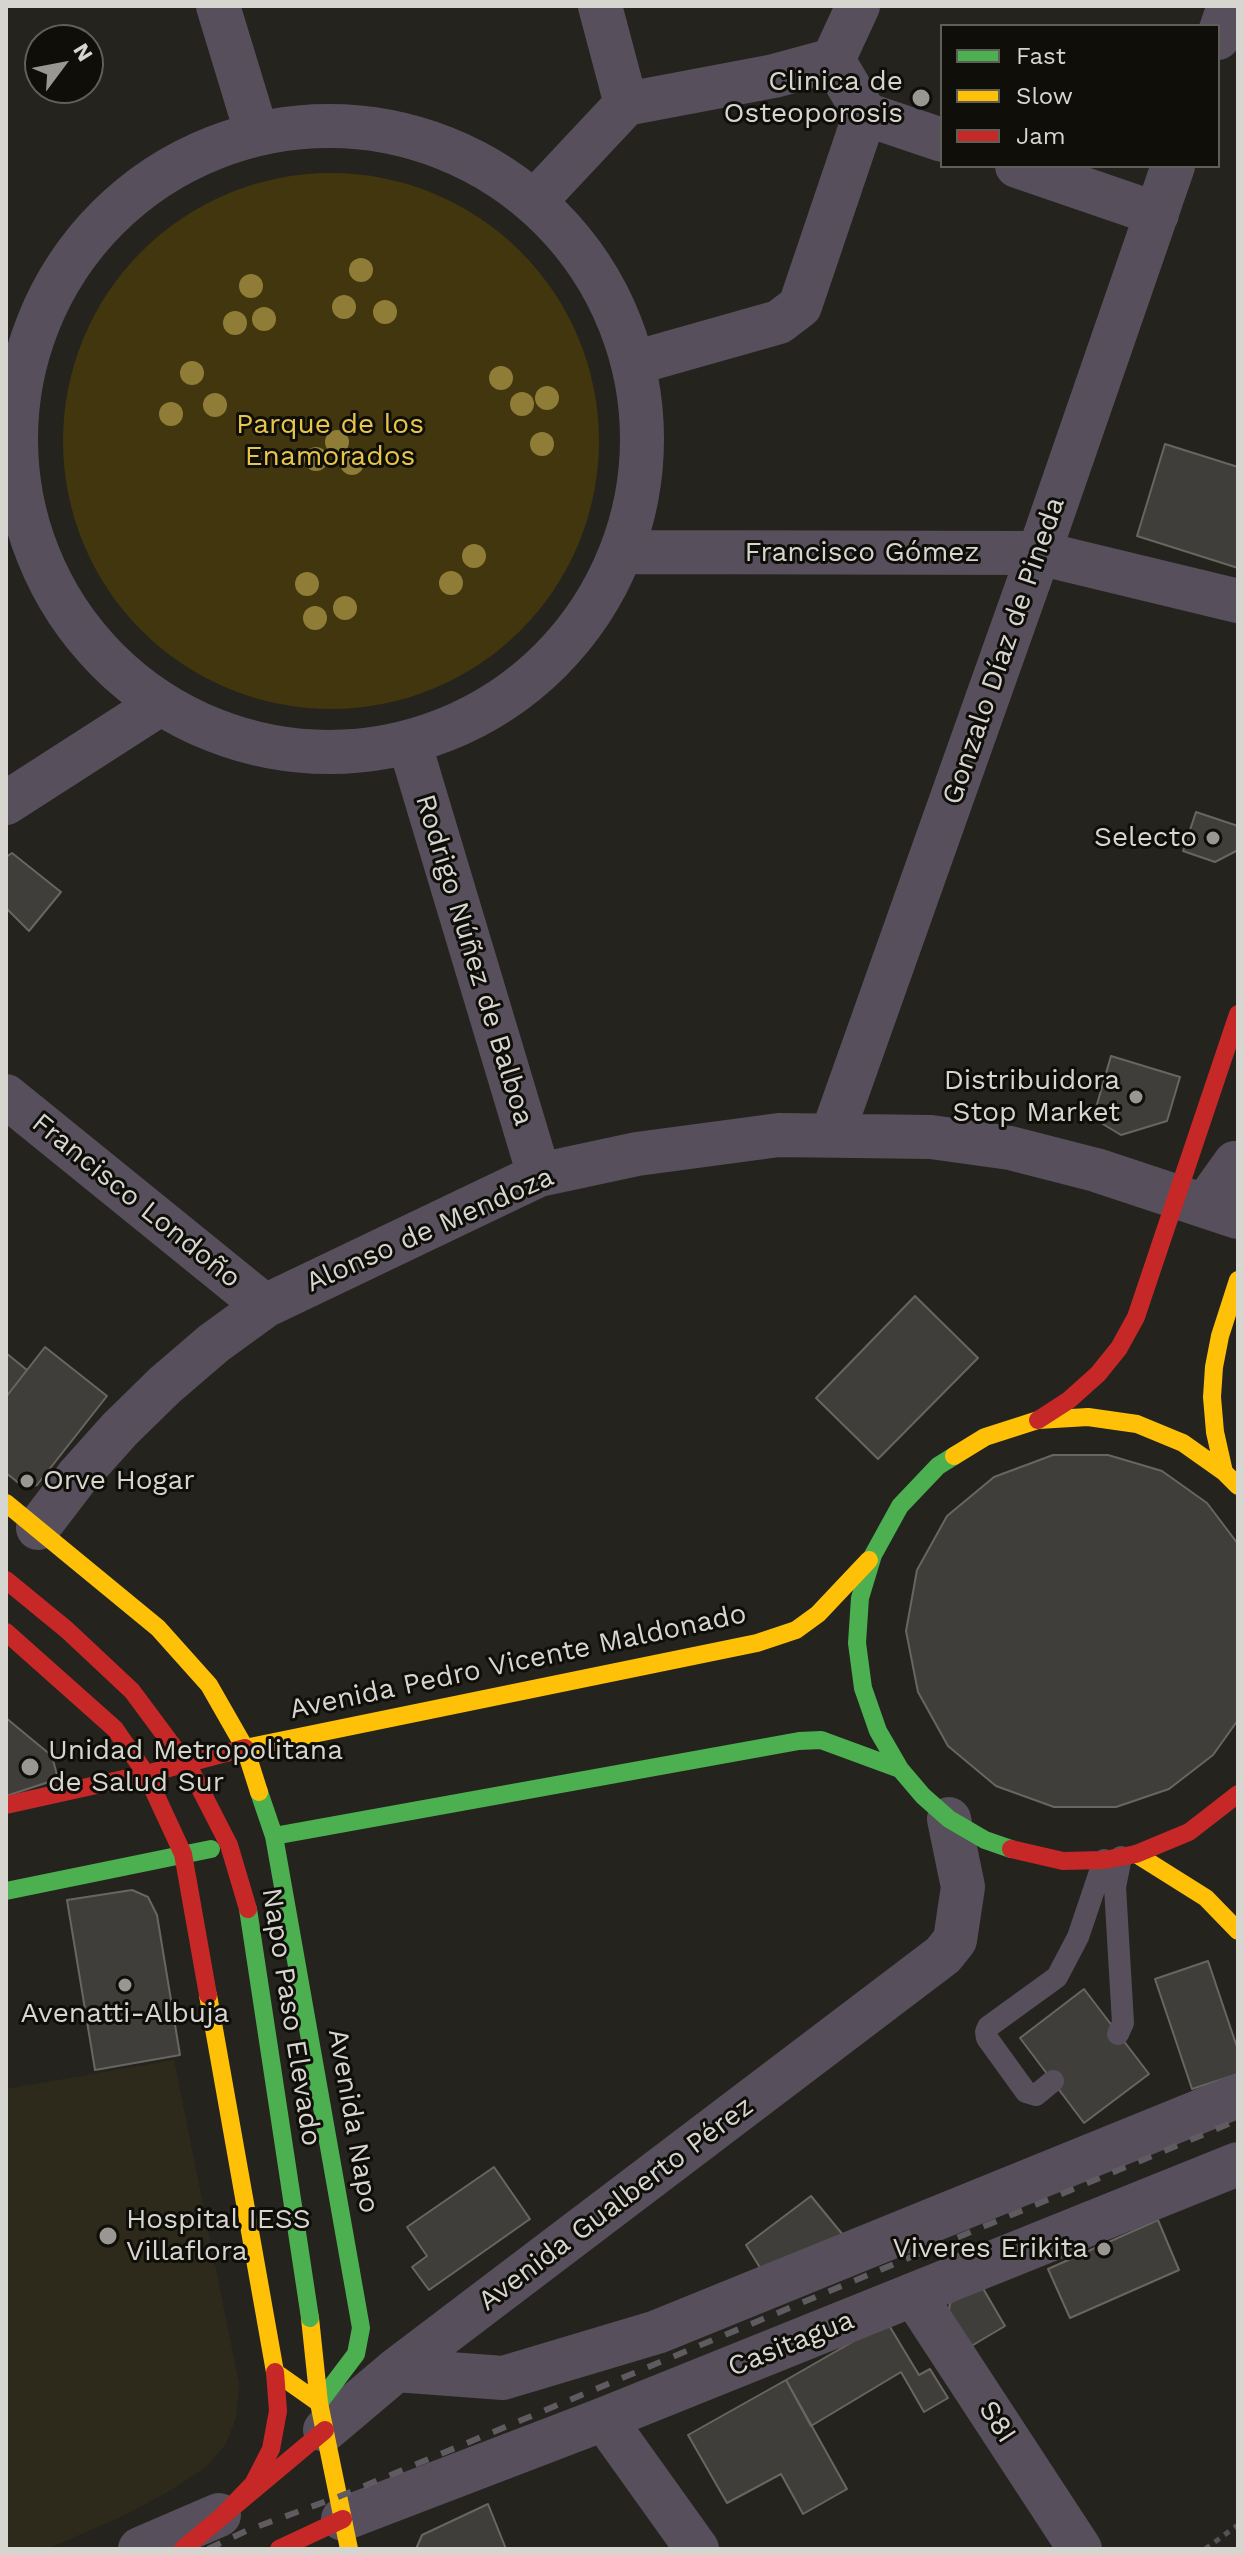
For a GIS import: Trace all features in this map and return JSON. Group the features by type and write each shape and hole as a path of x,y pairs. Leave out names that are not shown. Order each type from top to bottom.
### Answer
{"main road":[{"path":"1038,1420 1079,1392 1119,1348 1210,1189 1238,1014"},
{"path":"1224,1472 1215,1432 1212,1397 1214,1367 1220,1336 1238,1280"},
{"path":"1238,1486 1224,1472 1183,1443 1137,1424 1088,1417 1038,1420 985,1437 938,1466 900,1506 873,1555 860,1598 857,1643 863,1688 878,1731 900,1769 923,1796 949,1819 985,1840 1024,1854 1063,1861 1120,1857 1189,1832 1238,1794"},
{"name":"Avenida Napo","path":"22,1515 158,1628 209,1685 245,1748 259,1839 361,2328 356,2354 322,2417"},
{"name":"Avenida Pedro Vicente Maldonado","path":"6,1805 245,1748 757,1643 796,1630 818,1614 873,1555"},
{"name":"Napo Paso Elevado","path":"6,1580 67,1630 132,1691 190,1769 229,1845 249,1913 322,2417"},
{"path":"6,1632 115,1729 146,1774 183,1854 275,2372 278,2411 271,2449 253,2484 225,2513"},
{"path":"6,1891 259,1839 799,1741 821,1740 900,1769"},
{"path":"1120,1857 1206,1898 1238,1931"},
{"path":"275,2372 322,2417 346,2534 279,2549"},
{"name":"Avenida Gualberto Pérez","path":"183,2549 225,2513 322,2417"}],"street":[{"path":"218,6 256,131"},
{"path":"600,6 626,104"},
{"path":"535,201 626,104 774,76 833,60 858,6"},
{"path":"1220,32 1229,6"},
{"path":"833,60 865,114 940,139"},
{"path":"634,363 779,322 800,306 865,114"},
{"path":"355,124 451,148 535,201 597,275 634,363 644,458 624,552 575,639 501,705 410,745 324,755 238,741 160,704 79,631 17,537 14,424 22,320 89,232 164,168 256,131 355,124"},
{"path":"1023,168 1157,214"},
{"name":"Gonzalo Díaz de Pineda","path":"832,1135 1172,168"},
{"name":"Francisco Gómez","path":"624,552 1039,553 1238,601"},
{"path":"6,803 160,704"},
{"name":"Rodrigo Núñez de Balboa","path":"410,745 539,1175"},
{"name":"Francisco Londoño","path":"6,1096 265,1306"},
{"name":"Alonso de Mendoza","path":"22,1515 77,1477 131,1418 214,1343 265,1306 539,1175 637,1154 779,1135 931,1137 1010,1148 1096,1170 1210,1189"},
{"name":"Avenida Gualberto Pérez","path":"322,2417 396,2370 943,1955 955,1940 963,1887 949,1819"},
{"path":"396,2370 503,2378 657,2332 1238,2096"},
{"name":"Casitagua","path":"346,2534 604,2419 1238,2164"},
{"name":"S8I","path":"914,2295 1080,2549"},
{"path":"604,2419 697,2549"},
{"path":"140,2549 225,2513"}],"lane":[{"path":"1118,2034 1123,2023 1115,1887 1120,1857"},
{"path":"1053,2081 1036,2095 1026,2092 987,2038 986,2032 988,2027 1057,1977 1120,1857"}],"path":[{"path":"1205,2549 1238,2525"}],"shaded area":[{"name":"Hospital IESS Villaflora","path":"174,2060 239,2384 236,2418 226,2444 207,2466 171,2490 123,2516 47,2549 6,2549 6,2089"}],"green space":[{"name":"Parque de los Enamorados","path":"331,173 383,178 433,194 480,218 520,252 554,292 578,339 594,389 599,441 594,493 578,543 554,590 520,630 480,664 433,688 383,704 331,709 279,704 229,688 182,664 142,630 108,590 84,543 68,493 63,441 68,389 84,339 108,292 142,252 182,218 229,194 279,178"}],"building":[{"path":"1165,444 1238,467 1238,568 1137,536"},
{"name":"Selecto","path":"1196,812 1238,826 1238,850 1215,862 1183,851"},
{"path":"12,853 61,892 29,931 6,908 6,857"},
{"name":"Distribuidora Stop Market","path":"1111,1056 1180,1077 1167,1121 1121,1135 1093,1118"},
{"path":"915,1296 978,1358 878,1459 816,1398"},
{"path":"45,1347 107,1396 37,1485 25,1488 6,1473 6,1397"},
{"path":"6,1353 27,1370 6,1397"},
{"path":"1053,1455 1108,1455 1162,1471 1207,1503 1238,1544 1238,1720 1213,1755 1169,1789 1116,1807 1054,1807 996,1786 948,1746 918,1692 906,1631 917,1570 947,1516 994,1477"},
{"name":"Unidad Metropolitana de Salud Sur","path":"6,1718 52,1756 58,1779 6,1796"},
{"name":"Avenatti-Albuja","path":"132,1890 148,1897 157,1915 180,2055 95,2070 67,1900"},
{"path":"1208,1961 1238,2050 1238,2074 1192,2089 1155,1979"},
{"path":"1084,1989 1149,2074 1084,2123 1020,2038"},
{"path":"494,2167 530,2219 429,2290 412,2267 427,2256 407,2227"},
{"path":"811,2196 848,2241 769,2282 746,2245"},
{"path":"1158,2220 1179,2270 1070,2318 1048,2269"},
{"path":"981,2285 1005,2326 963,2351 947,2323 950,2303"},
{"path":"887,2322 919,2375 930,2369 948,2398 924,2412 901,2372 811,2426 786,2380"},
{"path":"786,2380 847,2489 803,2514 781,2474 727,2503 688,2435"},
{"path":"488,2504 506,2549 416,2549 422,2535"}],"railway":[{"path":"208,2549 1238,2120"}],"traffic: fast":[{"path":"954,1456 938,1466 900,1506 873,1555 860,1598 857,1643 863,1688 878,1731 900,1769 923,1796 949,1819 985,1840 1011,1849"},
{"path":"274,1836 799,1741 821,1740 900,1769"},
{"path":"259,1792 274,1836 361,2328 356,2354 319,2403"},
{"path":"6,1891 211,1849"},
{"path":"248,1909 310,2318"}],"traffic: slow":[{"path":"1224,1472 1215,1432 1212,1397 1214,1367 1220,1336 1238,1280"},
{"path":"954,1456 985,1437 1038,1420 1088,1417 1137,1424 1183,1443 1224,1472 1238,1486"},
{"path":"6,1503 158,1628 209,1685 245,1748 259,1792"},
{"path":"245,1748 757,1643 796,1630 818,1614 869,1560"},
{"path":"1136,1854 1206,1898 1238,1931"},
{"path":"208,1995 275,2372 319,2403"},
{"path":"310,2318 319,2403 349,2549"}],"traffic: jam":[{"path":"1038,1420 1069,1400 1098,1374 1119,1348 1136,1317 1238,1014"},
{"path":"6,1580 67,1630 132,1691 190,1769 229,1845 248,1909"},
{"path":"6,1632 115,1729 146,1774 183,1854 208,1995"},
{"path":"6,1805 245,1748"},
{"path":"1011,1849 1063,1861 1104,1860 1136,1854 1189,1832 1238,1794"},
{"path":"225,2513 253,2484 271,2449 278,2411 275,2372"},
{"path":"183,2549 325,2430"},
{"path":"279,2549 343,2519"}],"place":[{"name":"Clinica de Osteoporosis","path":"921,98"},
{"name":"Selecto","path":"1213,838"},
{"name":"Distribuidora Stop Market","path":"1136,1097"},
{"name":"Orve Hogar","path":"27,1481"},
{"name":"Unidad Metropolitana de Salud Sur","path":"30,1767"},
{"name":"Avenatti-Albuja","path":"125,1985"},
{"name":"Hospital IESS Villaflora","path":"108,2236"},
{"name":"Viveres Erikita","path":"1104,2249"}]}
